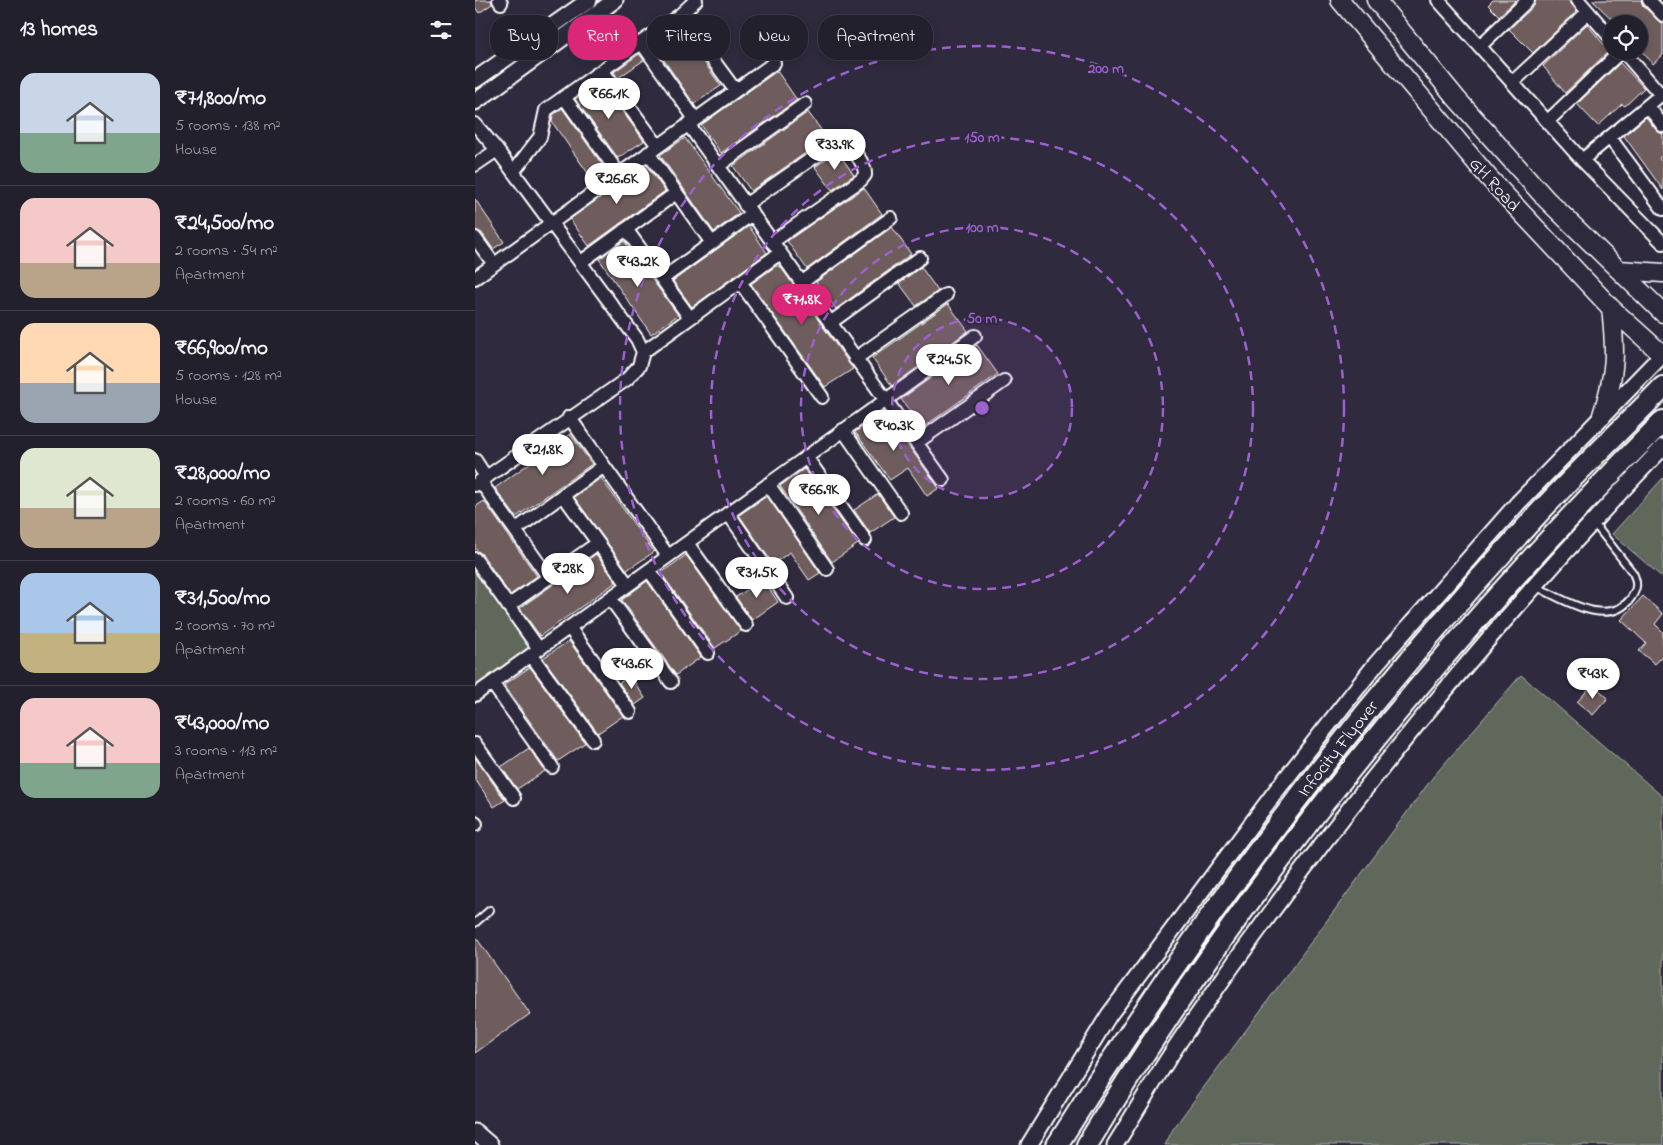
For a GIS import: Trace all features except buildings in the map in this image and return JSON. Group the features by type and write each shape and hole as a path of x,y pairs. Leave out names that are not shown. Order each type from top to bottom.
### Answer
{"highway":[{"name":"Infocity Flyover","path":"1057,1145 1123,1040 1232,883 1402,668 1536,516 1663,387"},
{"name":"Infocity Flyover","path":"1087,1145 1139,1059 1275,865 1438,663 1605,480 1663,421"}],"main road":[{"name":"GH Road","path":"1340,0 1489,178 1611,308 1663,355"},
{"name":"GH Road","path":"1376,0 1456,98 1546,199 1663,312"},
{"path":"1619,270 1663,273"},
{"path":"1602,415 1615,371 1615,338 1611,308"}],"street":[{"path":"475,80 589,0"},
{"path":"475,102 615,0"},
{"path":"680,15 696,0"},
{"path":"1480,46 1528,0"},
{"path":"1578,0 1603,29"},
{"path":"1649,0 1663,15"},
{"path":"1445,2 1480,46 1582,160 1663,244"},
{"path":"1513,82 1588,12"},
{"path":"513,172 540,138 544,124 543,112 647,38"},
{"path":"641,42 718,166 943,480"},
{"path":"713,60 735,90"},
{"path":"1548,121 1612,60"},
{"path":"1582,160 1662,94 1630,60"},
{"path":"475,278 775,63"},
{"path":"602,70 653,150 676,194 712,243"},
{"path":"564,97 619,174"},
{"path":"718,166 805,104"},
{"path":"1648,106 1663,126"},
{"path":"475,124 497,150 581,262 637,340 643,352"},
{"path":"1610,138 1663,209"},
{"path":"662,279 712,243 749,209 833,144 840,141 849,147 863,166 865,175 861,180 772,242"},
{"path":"475,165 497,150"},
{"path":"581,262 676,194"},
{"path":"801,283 891,218"},
{"path":"627,229 690,318"},
{"path":"475,238 494,264"},
{"path":"481,481 569,418 627,380 639,366 643,352 780,253"},
{"path":"830,323 920,258"},
{"path":"740,282 822,397"},
{"path":"855,358 946,295"},
{"path":"475,695 975,336"},
{"path":"1029,1145 1109,1015 1276,791 1370,672 1519,503 1602,415 1663,355"},
{"path":"916,443 1004,381"},
{"path":"569,418 668,556"},
{"path":"843,430 901,514"},
{"path":"1115,1145 1180,1040 1345,816 1426,713 1535,586 1663,447"},
{"path":"806,457 865,540"},
{"path":"475,460 481,481 549,578"},
{"path":"515,530 604,466"},
{"path":"768,484 827,569"},
{"path":"563,495 628,585"},
{"path":"728,513 787,598"},
{"path":"509,606 598,543"},
{"path":"687,543 746,625"},
{"path":"475,559 509,606 535,652 593,740"},
{"path":"649,570 708,653"},
{"path":"610,598 671,682"},
{"path":"569,627 630,712"},
{"path":"492,683 552,767"},
{"path":"475,744 513,798"},
{"path":"475,1132 490,1145"}],"lane":[{"path":"1535,586 1587,610 1611,611 1628,602 1636,591 1637,582 1633,573 1593,521"},
{"path":"475,923 490,910"}],"green space":[{"path":"1663,478 1663,578 1612,534"},
{"path":"475,573 529,647 475,686"},
{"path":"1521,675 1663,797 1663,1145 1165,1145 1173,1129 1433,777"}]}
